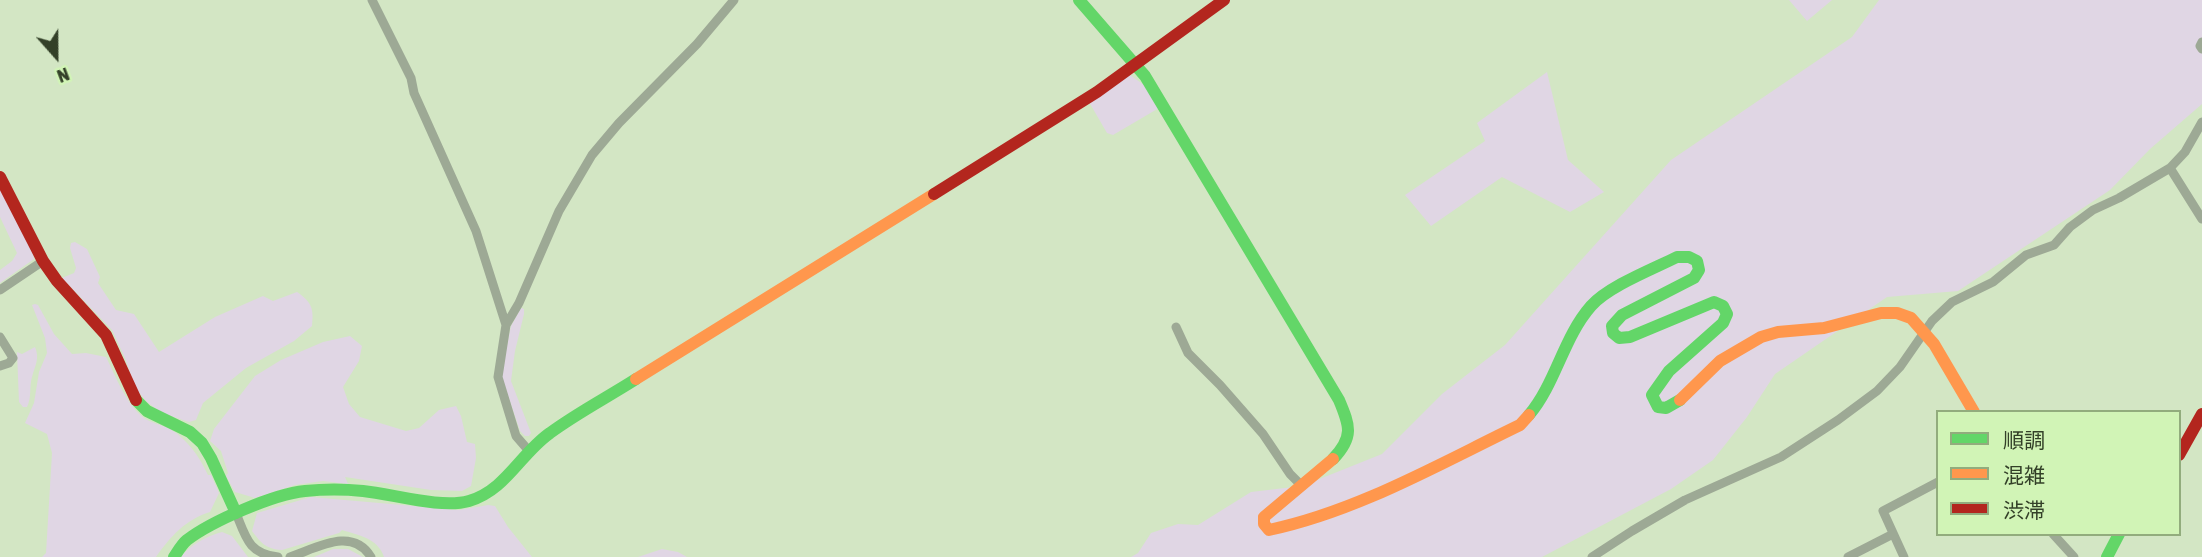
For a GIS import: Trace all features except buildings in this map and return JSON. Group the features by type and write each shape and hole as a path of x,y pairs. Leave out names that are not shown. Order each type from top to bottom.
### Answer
{"street":[{"path":"372,0 411,78 414,93 466,207 506,325"},
{"path":"528,451 516,436 498,376 506,325 519,303 559,211 592,155 734,0"},
{"path":"1079,0 1135,63 1160,100 1339,400 1349,426 1346,445 1330,464 1264,517 1264,524 1269,530 1306,522 1369,498 1520,425 1534,412 1577,326 1592,304 1606,293 1677,257 1689,257 1697,261 1699,270 1695,278 1622,315 1615,320 1613,333 1619,338 1630,337 1714,302 1721,303 1726,308 1727,315 1724,323 1656,386 1652,395 1658,407 1666,408 1676,404 1720,361 1761,337 1778,332 1824,328 1881,313 1897,313 1911,318 1934,344 1973,410"},
{"path":"174,557 186,541 236,513 302,491 363,491 450,504 469,501 490,492 503,482 528,451 549,433 1097,92 1224,0"},
{"path":"2202,42 2202,49"},
{"path":"1592,557 1685,500 1781,457 1848,413 1877,391 1900,367 1932,321 1952,302 1993,282 2026,255 2054,245 2070,227 2093,210 2119,198 2169,167 2185,152 2202,122"},
{"path":"2169,167 2202,219"},
{"path":"0,177 43,261 57,281 106,335 133,397 147,411 190,432 202,443 246,538 254,549 265,556 278,557"},
{"path":"0,290 43,261"},
{"path":"1176,327 1188,353 1263,434 1290,474 1302,486"},
{"path":"0,337 13,358 9,363 0,366"},
{"path":"2181,452 2202,414"},
{"path":"1904,557 1883,512 1936,483"},
{"path":"1848,557 1893,534"},
{"path":"2055,536 2074,557"},
{"path":"2107,557 2118,536"},
{"path":"290,557 342,539 359,543 371,557"}],"shaded area":[{"path":"1789,0 1832,0 1807,21"},
{"path":"1879,0 2202,0 2202,104 2150,149 2110,190 1958,291 1887,297 1775,374 1747,417 1713,460 1671,489 1542,557 1131,557 1138,553 1151,533 1178,524 1198,525 1251,492 1302,486 1382,454 1442,394 1505,345 1671,160 1852,37"},
{"path":"1547,72 1568,160 1604,192 1570,212 1502,177 1431,226 1405,195 1485,141 1477,123"},
{"path":"1130,75 1144,85 1159,108 1113,135 1107,133 1089,102"},
{"path":"0,186 34,259 0,283 0,270 12,261 17,253 0,217"},
{"path":"75,242 87,249 100,277 98,283 116,310 134,314 159,352 215,317 263,296 273,301 297,292 311,306 312,326 294,341 246,368 203,403 196,420 189,422 162,413 147,402 135,388 112,330 62,278 74,273 76,268 70,248 71,243"},
{"path":"35,304 54,334 72,354 86,353 106,357 122,390 138,412 147,420 170,429 188,443 208,475 211,475 219,493 210,512 193,519 179,530 156,557 42,557 46,553 52,453 47,434 25,423 34,403 39,372 47,353 45,338 32,305"},
{"path":"521,308 524,309 524,314 511,381 531,433 529,436 520,431 501,375 511,326"},
{"path":"350,336 362,346 359,361 343,387 349,404 360,417 406,431 419,428 439,410 456,406 467,442 475,444 476,458 471,486 462,491 431,490 345,477 348,484 323,481 295,485 255,498 235,492 226,476 228,473 221,451 210,441 214,429 255,376 281,360 323,342"},
{"path":"35,347 37,359 29,400 27,407 23,407 19,402 17,352 22,354"},
{"path":"311,497 459,510 495,506 532,557 384,557 372,541 342,530 282,550 264,545 252,531 257,513"},
{"path":"222,532 232,536 248,557 181,557 200,541"},
{"path":"333,549 348,549 363,557 314,557"},
{"path":"662,549 678,552 687,557 638,557"}],"traffic: fast":[{"path":"1079,0 1145,76 1339,400 1348,431 1344,444 1333,459"},
{"path":"1529,415 1546,389 1573,332 1591,306 1632,278 1677,257 1689,257 1697,261 1699,270 1694,278 1622,315 1612,326 1613,333 1619,338 1630,337 1714,302 1723,306 1727,314 1723,323 1669,371 1652,395 1658,407 1666,408 1680,400"},
{"path":"174,557 187,540 212,525 244,509 292,493 349,490 445,503 469,501 482,496 503,480 550,433 636,379"},
{"path":"136,400 147,411 190,432 202,443 236,513"},
{"path":"2107,557 2118,536"}],"traffic: slow":[{"path":"636,379 934,194"},
{"path":"1680,400 1720,361 1761,337 1778,332 1824,328 1881,313 1897,313 1911,318 1934,344 1973,410"},
{"path":"1333,459 1264,517 1264,524 1269,530 1334,511 1398,485 1520,425 1529,415"}],"traffic: jam":[{"path":"934,194 1097,92 1224,0"},
{"path":"0,177 43,261 57,281 106,335 136,400"},
{"path":"2181,451 2202,414"}]}
